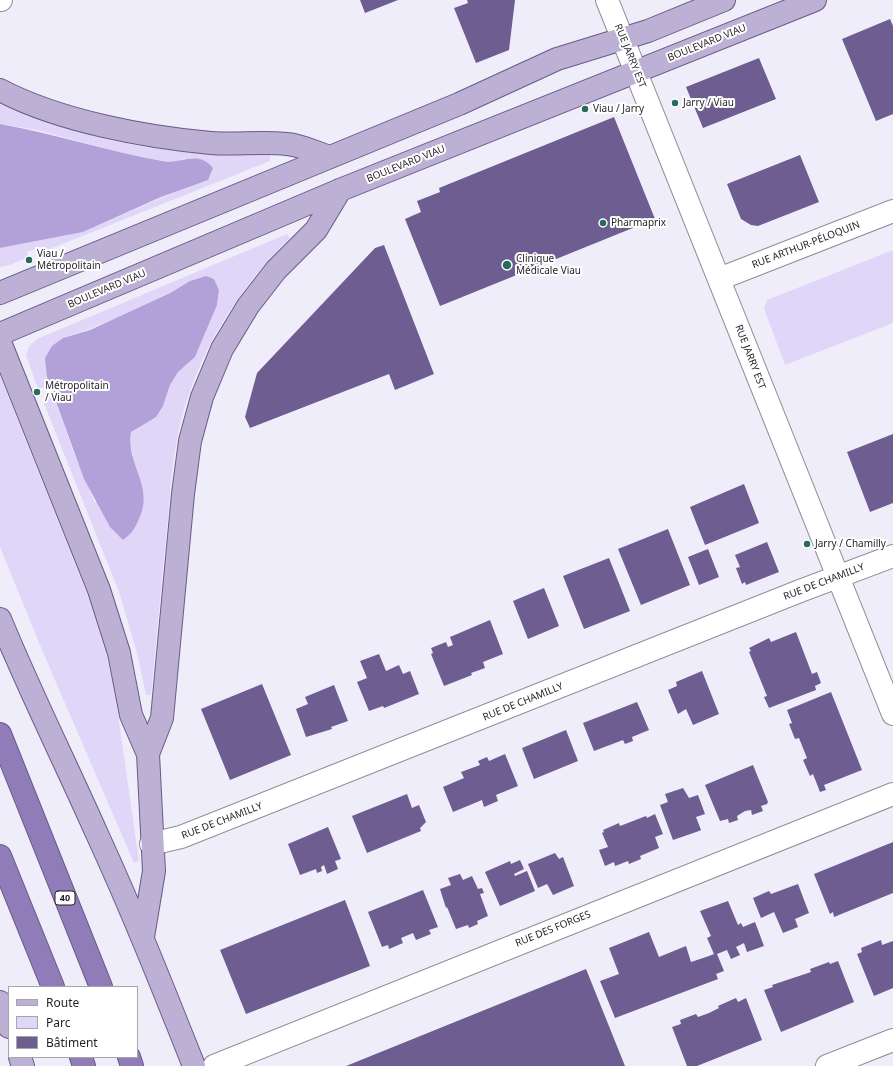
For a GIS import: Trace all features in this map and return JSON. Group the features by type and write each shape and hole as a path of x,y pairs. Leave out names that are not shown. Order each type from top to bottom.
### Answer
{"highway":[{"name":"40","path":"0,734 101,986"},
{"path":"0,856 53,986"}],"main road":[{"path":"0,292 459,104 558,59 623,39 724,0"},
{"name":"BOULEVARD VIAU","path":"0,334 340,190 815,0"},
{"path":"0,90 50,110 116,129 213,143 288,144 330,157"},
{"path":"148,754 162,718 183,494 190,441 202,397 222,349 248,306 276,270 316,230 340,190"},
{"path":"0,342 99,590 119,654 131,714 148,754 151,844 154,871 142,937"},
{"path":"0,619 142,937 194,1066"}],"street":[{"name":"RUE JARRY EST","path":"607,0 893,714"},
{"name":"RUE ARTHUR-PÉLOQUIN","path":"719,279 893,211"},
{"name":"RUE DE CHAMILLY","path":"151,844 180,837 276,800 839,576 893,556"},
{"name":"RUE DES FORGES","path":"214,1066 893,794"},
{"path":"827,1066 893,1040"}],"green space":[{"path":"0,104 66,129 99,138 165,150 234,155 270,155 270,161 40,253 38,248 27,252 29,257 10,265 0,267 0,248 83,232 177,191 185,158 177,162 162,161 126,154 37,130 0,124"},
{"path":"287,234 290,238 270,258 236,302 207,350 186,402 176,443 172,470 151,695 146,695 137,653 119,592 43,401 48,399 43,387 38,389 26,355 29,346 39,338","holes":["206,276 214,279 219,290 217,305 195,357 178,372 170,385 163,406 131,432 129,442 133,456 95,503 73,451 47,377 63,338 116,318 186,284"]},
{"path":"893,250 893,323 785,365 764,309 767,300"},
{"path":"0,375 90,602 106,653 116,700 139,861 134,863 42,650 0,547"}],"shaded area":[{"path":"0,124 162,161 169,162 195,158 201,159 213,168 208,180 161,197 83,232 0,248"},
{"path":"206,276 214,279 219,290 217,305 195,357 178,372 170,385 163,406 156,417 131,432 130,444 132,455 144,497 143,509 137,524 130,534 123,540 110,527 84,479 47,377 45,358 52,346 63,338 90,330 170,293 190,281"}],"building":[{"path":"360,0 398,0 365,13"},
{"path":"467,0 515,0 509,50 476,63 454,8 468,3"},
{"path":"890,19 893,26 893,114 876,121 842,39"},
{"path":"759,58 776,99 703,128 686,87"},
{"path":"614,117 655,219 440,306 405,219 421,212 417,201 440,192 439,188"},
{"path":"800,155 819,202 758,226 751,225 741,219 727,184"},
{"path":"384,245 434,374 395,390 389,374 250,428 245,417 257,373 375,248"},
{"path":"893,434 893,503 870,512 847,452"},
{"path":"744,484 759,523 705,545 690,507"},
{"path":"668,529 690,585 641,605 618,549"},
{"path":"767,542 779,572 746,585 745,582 742,584 736,568 740,567 735,555"},
{"path":"708,549 719,577 699,585 688,557"},
{"path":"609,558 630,611 584,629 563,576"},
{"path":"544,588 559,626 528,639 513,601"},
{"path":"490,620 503,654 483,662 485,668 444,686 431,654 433,653 431,648 446,642 448,647 453,645 450,637"},
{"path":"796,632 812,674 817,672 821,683 815,686 816,690 769,708 764,697 767,696 749,652 751,651 749,648 769,638 771,642"},
{"path":"379,654 386,671 399,665 403,674 410,671 419,694 384,708 383,706 369,711 357,682 367,678 360,661"},
{"path":"702,671 719,714 693,725 686,709 678,714 668,690 677,686 676,682"},
{"path":"262,684 291,755 230,780 201,709"},
{"path":"334,685 348,721 331,727 332,729 306,737 296,709 308,704 305,697"},
{"path":"831,692 862,770 824,785 826,790 820,792 813,774 810,776 803,760 807,758 799,738 795,739 789,724 792,723 787,710"},
{"path":"637,702 649,730 632,737 633,741 625,744 623,740 594,751 583,723"},
{"path":"566,730 578,761 534,779 522,748"},
{"path":"505,754 518,786 496,795 498,801 484,807 482,800 453,812 443,787 464,778 461,772 480,765 478,761 487,757 489,761"},
{"path":"753,765 768,802 767,804 761,806 763,811 752,815 751,810 745,811 737,816 738,820 729,823 728,819 720,821 705,785"},
{"path":"683,788 689,798 698,795 705,814 696,817 701,830 673,840 660,805 668,802 665,794"},
{"path":"407,794 412,808 419,805 426,822 420,828 421,831 367,853 352,816"},
{"path":"655,814 663,834 655,837 659,848 640,856 641,859 629,864 628,861 615,866 614,862 605,866 599,850 608,847 602,833 604,832 603,830 619,823 620,826"},
{"path":"328,827 341,859 335,861 338,869 327,874 324,865 321,867 322,871 317,873 316,869 300,875 288,844"},
{"path":"893,842 893,893 834,917 833,912 830,914 814,874"},
{"path":"555,853 559,859 563,857 574,886 553,895 547,884 538,888 528,864"},
{"path":"520,860 524,869 514,874 515,876 527,871 535,891 500,906 485,872 510,861 511,864"},
{"path":"460,874 463,880 472,876 478,889 482,888 484,893 480,894 488,916 477,921 478,924 469,928 468,925 456,929 447,907 446,908 440,889 451,885 448,878"},
{"path":"798,884 809,913 795,919 798,927 783,933 774,912 761,918 753,898 769,891 771,894"},
{"path":"423,890 438,927 429,930 431,934 416,940 413,933 401,938 403,943 389,949 388,945 382,947 368,912"},
{"path":"345,900 370,966 246,1014 220,950"},
{"path":"728,901 738,925 741,923 743,927 755,922 764,946 747,952 744,943 736,947 740,955 731,959 727,950 717,954 724,971 716,974 718,979 615,1018 600,981 619,974 609,948 649,932 659,957 686,946 691,962 709,956 714,954 707,938 711,936 700,911"},
{"path":"881,940 882,945 893,941 893,988 874,996 857,954 862,952 861,948"},
{"path":"838,961 854,1002 781,1032 764,990 773,987 772,985 811,972 810,969 829,962 830,964"},
{"path":"586,969 625,1066 346,1066"},
{"path":"736,998 738,1002 746,998 762,1040 697,1066 687,1066 672,1027 681,1024 680,1020 696,1014 698,1017 709,1013 719,1008 718,1006"}],"place":[{"name":"Jarry / Viau","path":"675,103"},
{"name":"Viau / Jarry","path":"585,109"},
{"name":"Pharmaprix","path":"603,223"},
{"name":"Viau / Métropolitain","path":"29,260"},
{"name":"Clinique Médicale Viau","path":"507,265"},
{"name":"Métropolitain / Viau","path":"37,392"},
{"name":"Jarry / Chamilly","path":"807,544"}]}
